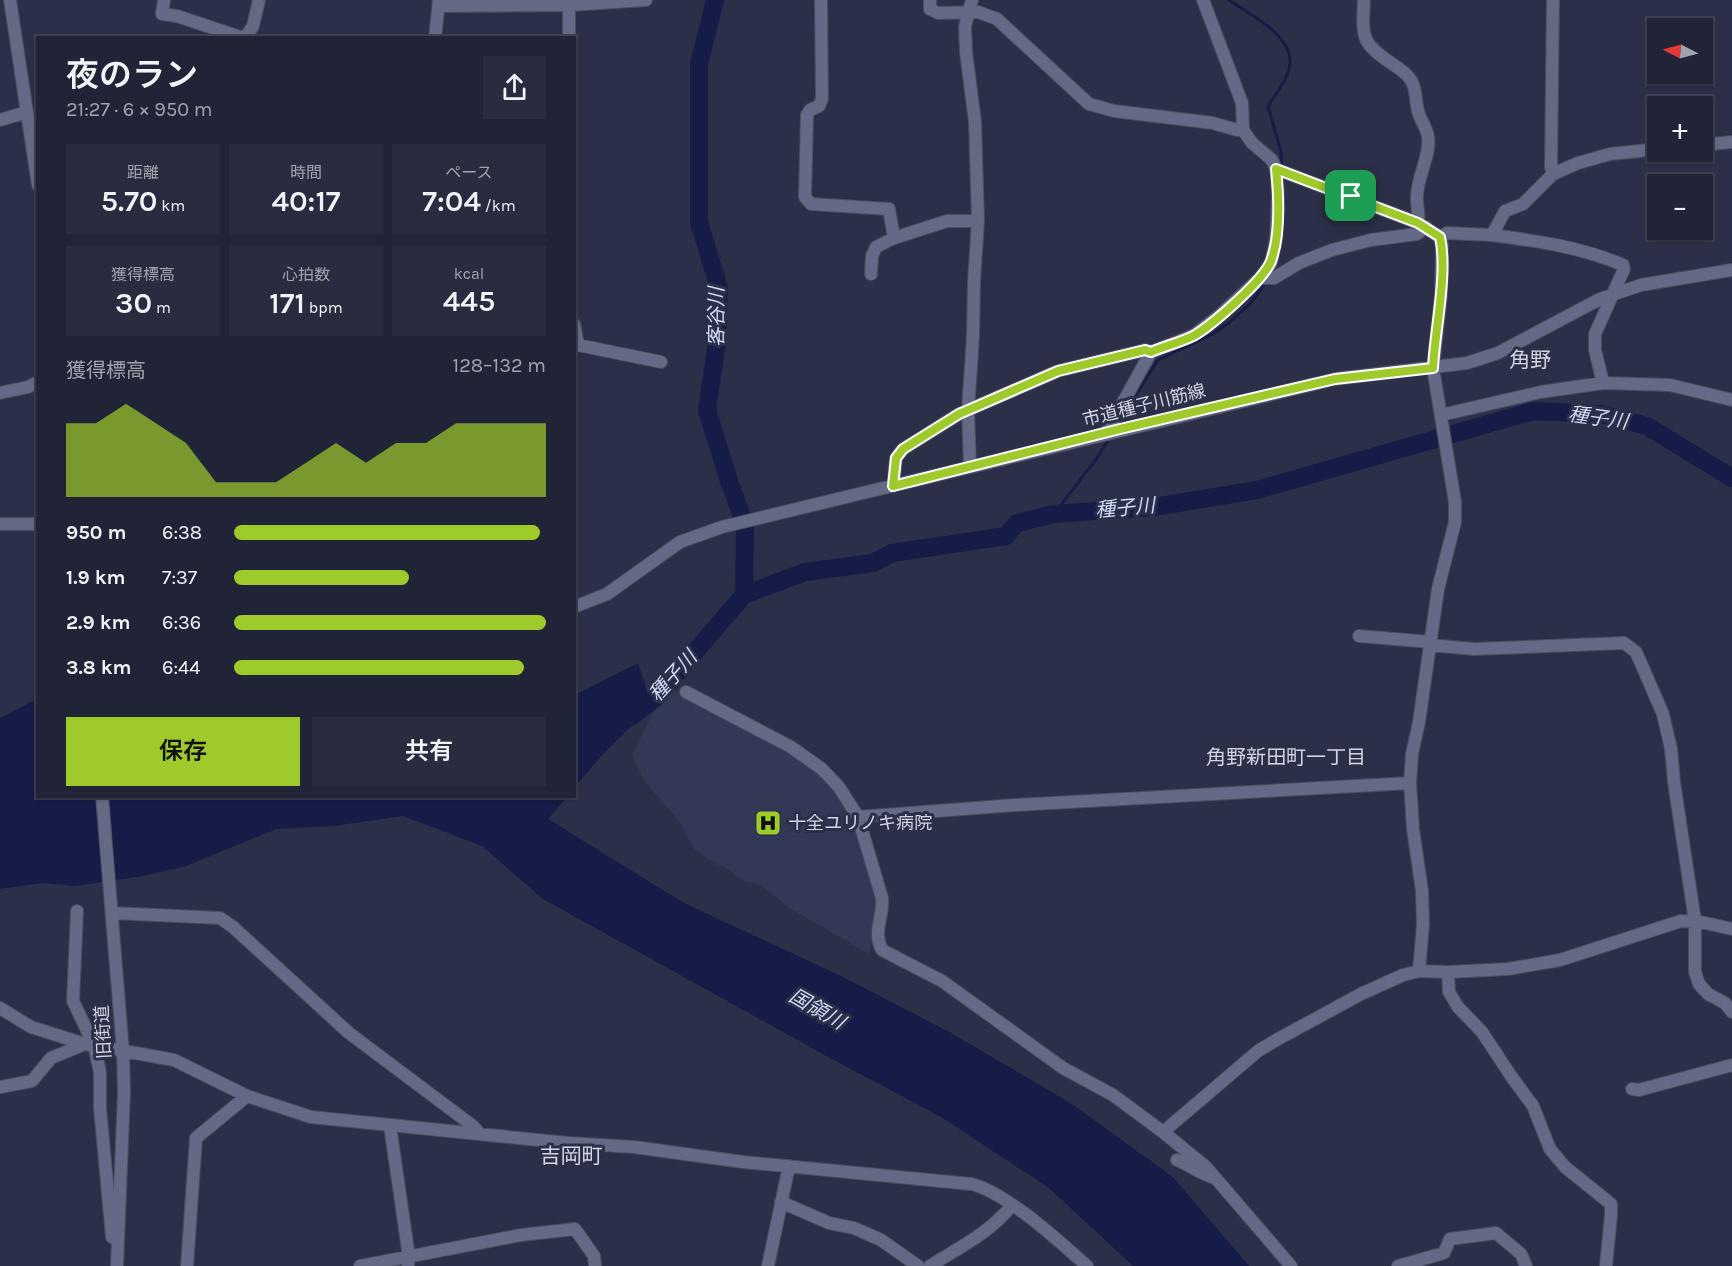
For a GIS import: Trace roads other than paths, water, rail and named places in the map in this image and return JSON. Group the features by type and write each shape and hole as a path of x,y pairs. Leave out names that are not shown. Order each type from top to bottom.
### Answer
{"street":[{"path":"10,0 27,112 35,146"},
{"path":"164,0 162,14 177,16 238,36"},
{"path":"246,36 253,26 258,0"},
{"path":"435,36 439,3 569,3 646,0"},
{"path":"821,0 822,99 819,106 810,110 807,115 806,197 811,204 889,209 894,238"},
{"path":"930,0 930,9 938,14 970,6"},
{"path":"1203,0 1242,103 1243,130 1252,143 1281,171 1422,225 1440,237 1442,246 1441,295 1433,368 1455,502 1455,522 1438,589 1412,754 1410,783 1413,828 1422,891 1419,971"},
{"path":"1106,433 1151,352 1194,335 1266,278 1332,250 1371,240 1417,234 1422,225 1416,198 1428,136 1418,113 1416,90 1410,77 1372,50 1365,38 1364,0"},
{"path":"1553,0 1551,167 1554,174"},
{"path":"569,3 569,36"},
{"path":"970,6 978,12 997,19 1089,104 1142,116 1183,119 1243,130"},
{"path":"970,6 965,34 975,122 978,220 968,410 970,467"},
{"path":"0,120 27,112"},
{"path":"1713,144 1732,142"},
{"path":"1492,236 1505,211 1523,204 1554,174 1578,163 1610,154 1647,150"},
{"path":"1266,278 1276,239 1281,171"},
{"path":"871,274 872,256 876,247 894,238 947,221 978,220"},
{"path":"1440,237 1447,233 1492,236 1571,247 1623,265 1624,269 1595,334 1595,350 1603,383"},
{"name":"市道種子川筋線","path":"576,606 607,594 680,542 722,526 1335,379 1467,363 1498,353 1600,299 1641,285 1732,270"},
{"path":"576,334 578,345 642,356 661,362"},
{"path":"893,486 896,458 903,449 959,414 1058,371 1145,350 1151,352"},
{"path":"0,393 36,383"},
{"path":"1441,418 1541,392 1603,383 1670,385 1732,400"},
{"path":"0,524 36,524"},
{"path":"1359,636 1474,649 1624,643 1636,652 1663,714 1671,749 1695,921 1695,972 1699,984 1708,994 1725,1004 1732,1012"},
{"path":"686,692 791,747 822,769 839,788 858,817 882,898 883,907 876,933 882,950 942,981 1055,1062 1113,1095 1163,1132 1206,1167 1291,1266"},
{"path":"858,817 1015,805 1410,783"},
{"name":"旧街道","path":"102,798 123,1052 117,1266"},
{"path":"112,910 220,918 233,927 349,1033 473,1126 479,1133"},
{"path":"77,911 73,1001 100,1072 100,1108 112,1237 118,1241"},
{"path":"1163,1132 1258,1051 1361,994 1403,975 1419,971 1508,969 1560,960 1672,924 1695,921 1732,929"},
{"path":"1448,972 1449,992 1458,1007 1482,1032 1510,1076 1533,1106 1550,1149 1565,1167 1611,1204 1606,1266"},
{"path":"0,1008 31,1027 89,1045 174,1060 247,1096 311,1117 568,1143 634,1147 789,1166 971,1184 982,1187 1012,1205 1044,1228 1088,1266"},
{"path":"0,1087 32,1082 51,1058 89,1045"},
{"path":"1632,1089 1639,1090 1732,1065"},
{"path":"187,1266 196,1137 247,1096"},
{"path":"390,1126 408,1262"},
{"path":"1177,1160 1202,1175 1215,1178"},
{"path":"768,1266 789,1166"},
{"path":"781,1202 829,1223 854,1228 881,1240 918,1266"},
{"path":"930,1266 971,1242 1003,1217 1012,1205"},
{"path":"360,1266 408,1262 521,1235 574,1229 594,1256 595,1266"},
{"path":"1398,1266 1444,1253 1450,1239 1496,1233 1521,1254 1526,1266"}],"water":[{"path":"638,663 652,706 601,756 576,786 576,694"},
{"name":"国領川","path":"36,700 36,798 566,798 548,819 684,903 843,977 951,1033 1069,1102 1173,1177 1249,1266 1133,1266 1049,1188 941,1117 543,899 482,846 403,816 334,826 276,829 186,866 143,876 75,886 43,883 0,889 0,718"}],"waterway":[{"name":"客谷川","path":"715,0 699,64 699,222 719,288 717,342 707,410 745,524 744,595"},
{"path":"1229,0 1260,20 1280,37 1290,57 1285,79 1268,106 1281,152 1282,168"},
{"path":"1118,423 1158,360 1211,335 1230,322 1251,303 1266,282"},
{"name":"種子川","path":"631,717 654,699 744,595 805,572 873,563 892,553 1006,536 1017,523 1054,514 1154,507 1257,490 1533,411 1600,414 1647,426 1732,478"},
{"path":"1054,514 1109,439"}],"place":[{"name":"十全ユリノキ病院","path":"768,823"}],"district":[{"name":"角野","path":"1530,360"},
{"name":"角野新田町一丁目","path":"1286,757"},
{"name":"吉岡町","path":"571,1156"}]}
